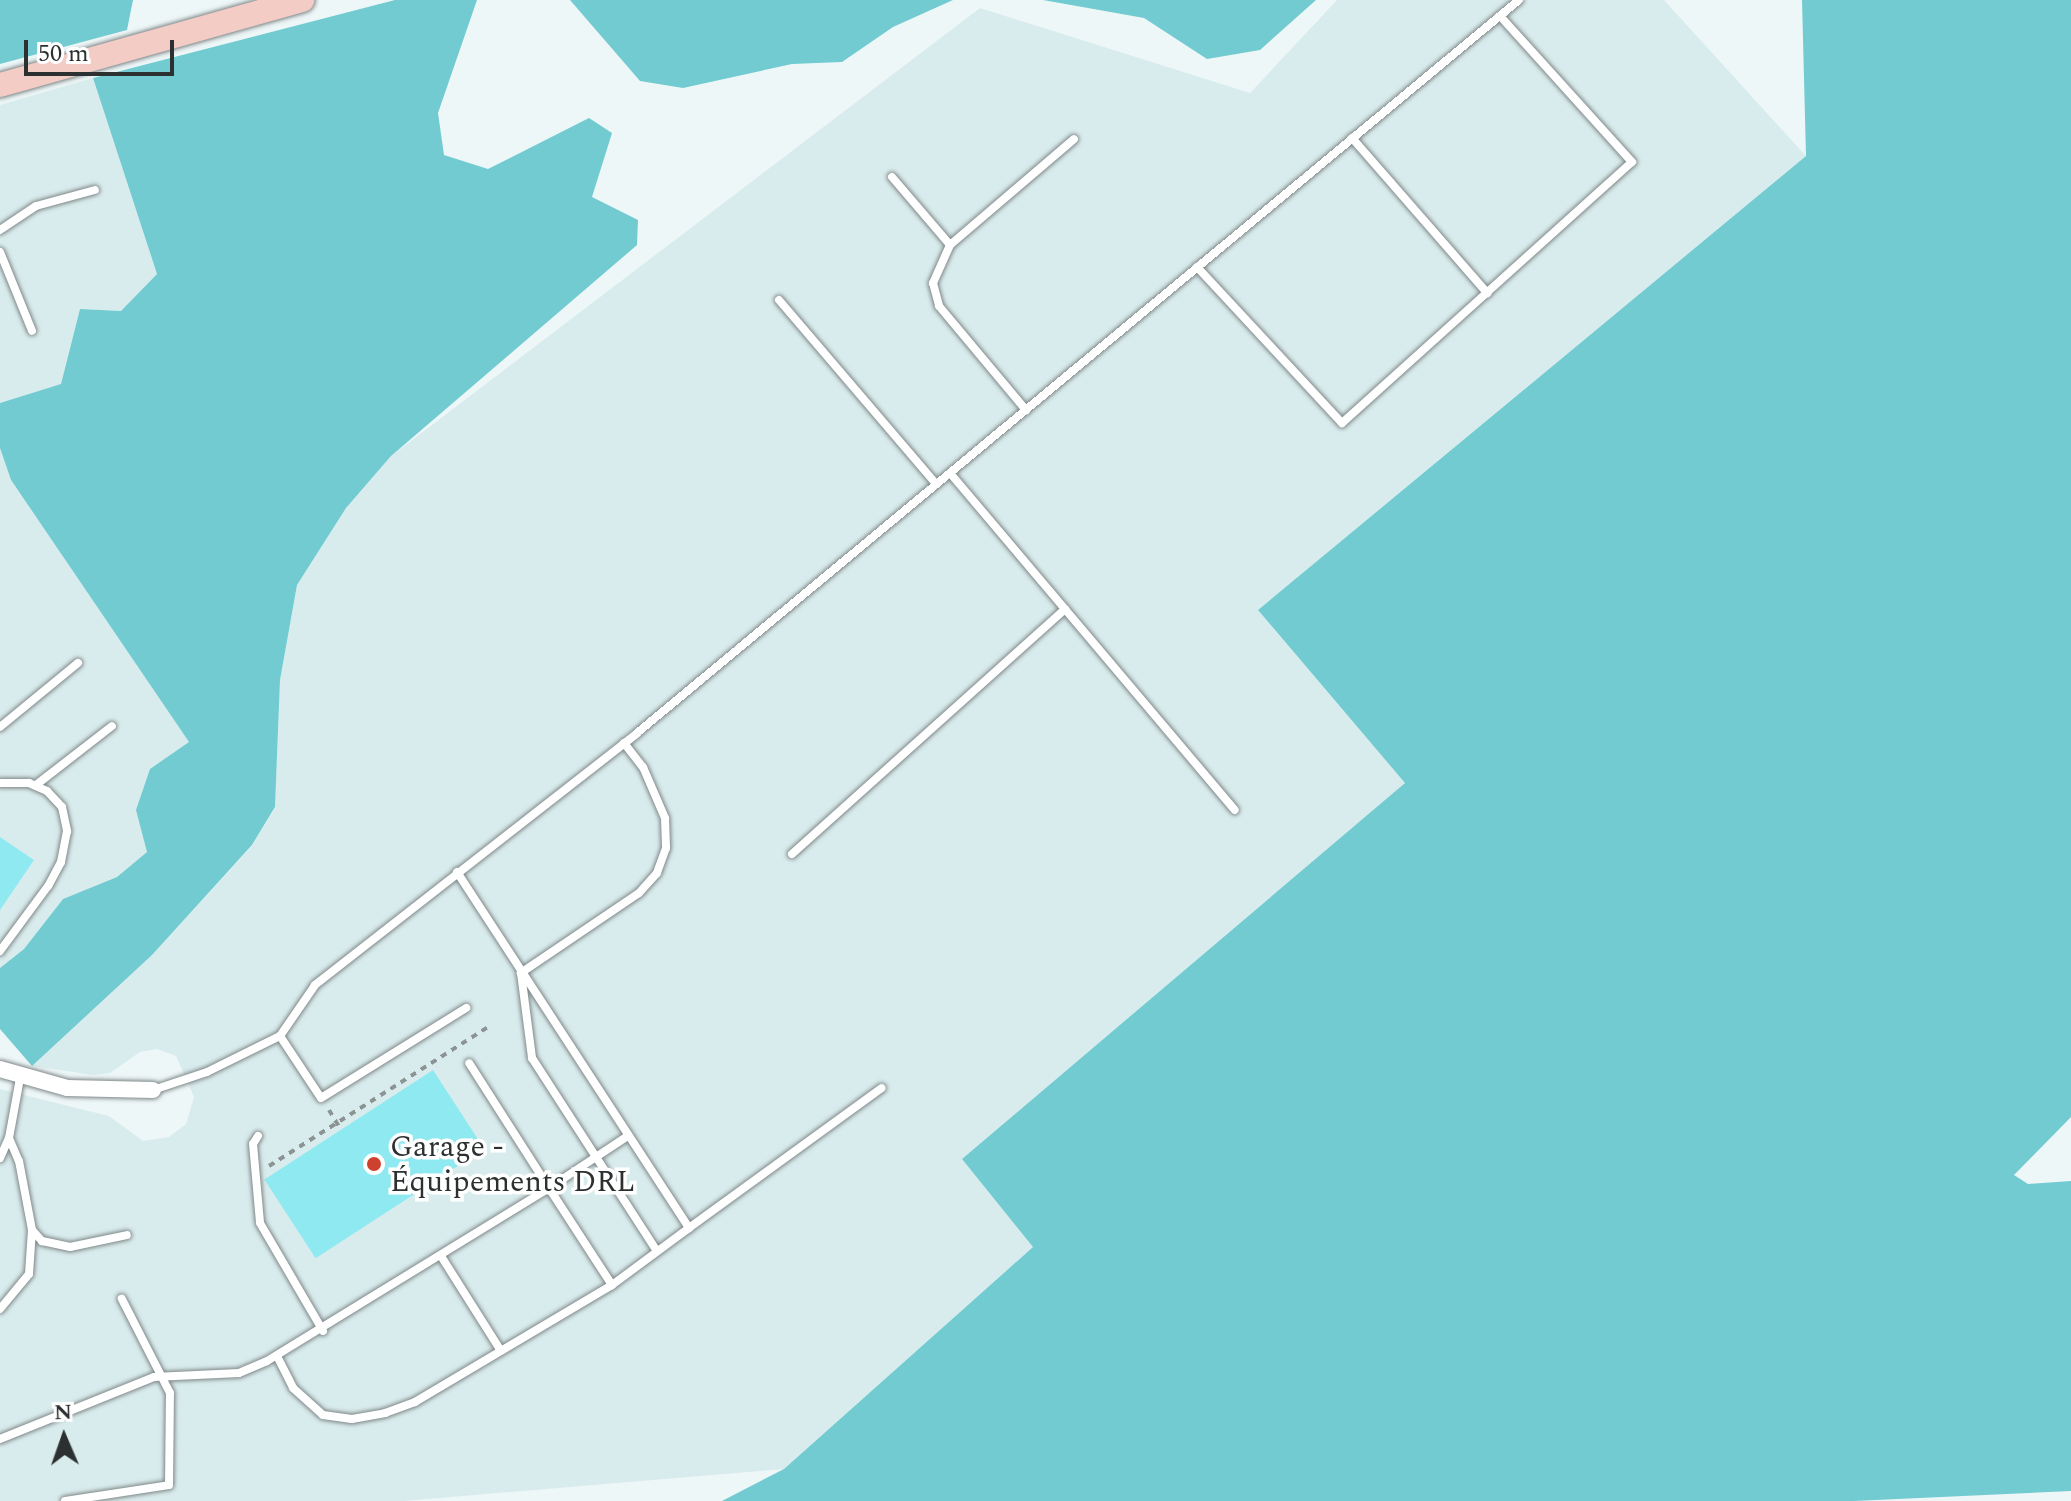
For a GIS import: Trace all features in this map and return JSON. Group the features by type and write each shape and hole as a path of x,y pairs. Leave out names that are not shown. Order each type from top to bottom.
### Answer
{"main road":[{"path":"0,85 302,0"}],"street":[{"path":"0,1069 20,1078 67,1088 153,1090"}],"lane":[{"path":"153,1090 207,1072 280,1036 315,985 624,743 1519,0"},
{"path":"1197,267 1342,423 1632,162 1500,16"},
{"path":"1352,138 1487,293"},
{"path":"1026,410 939,306 933,283 950,245 1074,139"},
{"path":"892,177 950,245"},
{"path":"0,230 36,206 95,190"},
{"path":"0,252 32,331"},
{"path":"779,300 936,484"},
{"path":"950,473 1235,810"},
{"path":"792,854 1065,609"},
{"path":"0,727 78,663"},
{"path":"36,785 112,726"},
{"path":"521,973 639,893 657,873 666,848 665,818 643,767 624,743"},
{"path":"0,783 36,785 62,807 66,841 48,886 0,951"},
{"path":"457,872 689,1228"},
{"path":"521,973 532,1058 657,1251"},
{"path":"280,1036 321,1098 466,1008"},
{"path":"469,1063 612,1285"},
{"path":"0,1158 9,1138 20,1078"},
{"path":"277,1356 306,1404 323,1415 352,1419 415,1402 612,1285 882,1088"},
{"path":"258,1136 253,1144 260,1223 323,1331"},
{"path":"0,1439 165,1376 239,1373 277,1356 323,1331 628,1136"},
{"path":"0,1309 29,1274 32,1230 19,1161 9,1138"},
{"path":"32,1230 42,1241 70,1247 127,1235"},
{"path":"441,1256 501,1351"},
{"path":"65,1501 169,1485 170,1393 165,1376 122,1299"}],"path":[{"path":"265,1169 490,1026"},
{"path":"338,1122 341,1130"}],"shaded area":[{"path":"0,0 133,0 127,30 0,64"},
{"path":"395,0 477,0 438,113 444,155 488,169 589,118 612,133 592,197 638,220 637,245 391,456 346,508 297,585 280,680 275,807 252,845 152,955 32,1066 0,1029 0,968 24,949 63,899 117,877 147,852 136,810 150,769 189,742 11,480 0,448 0,403 61,384 80,309 121,311 157,274 93,78"},
{"path":"570,0 953,0 893,27 842,62 792,64 683,88 640,81"},
{"path":"1043,0 1316,0 1260,50 1207,59 1144,18"},
{"path":"1337,0 1664,0 1806,156 1258,610 1405,783 962,1159 1033,1247 784,1469 404,1501 0,1501 0,1089 109,1116 143,1141 169,1137 186,1124 194,1097 176,1056 157,1049 140,1052 110,1073 93,1075 32,1066 152,955 252,846 275,808 280,680 297,585 346,508 391,456 980,8 1250,93"},
{"path":"1802,0 2071,0 2071,1117 2014,1175 2028,1184 2071,1181 2071,1491 1854,1501 722,1501 784,1469 1033,1247 962,1159 1405,783 1258,610 1806,156"},
{"path":"93,78 157,274 121,311 80,309 61,384 0,403 0,105"},
{"path":"0,448 11,480 189,742 147,852 117,877 63,899 24,949 0,968"}],"building":[{"path":"0,837 34,860 0,910"},
{"name":"Garage - Équipements DRL","path":"433,1070 484,1149 316,1258 264,1179"}],"place":[{"name":"Garage - Équipements DRL","path":"374,1164"}]}
